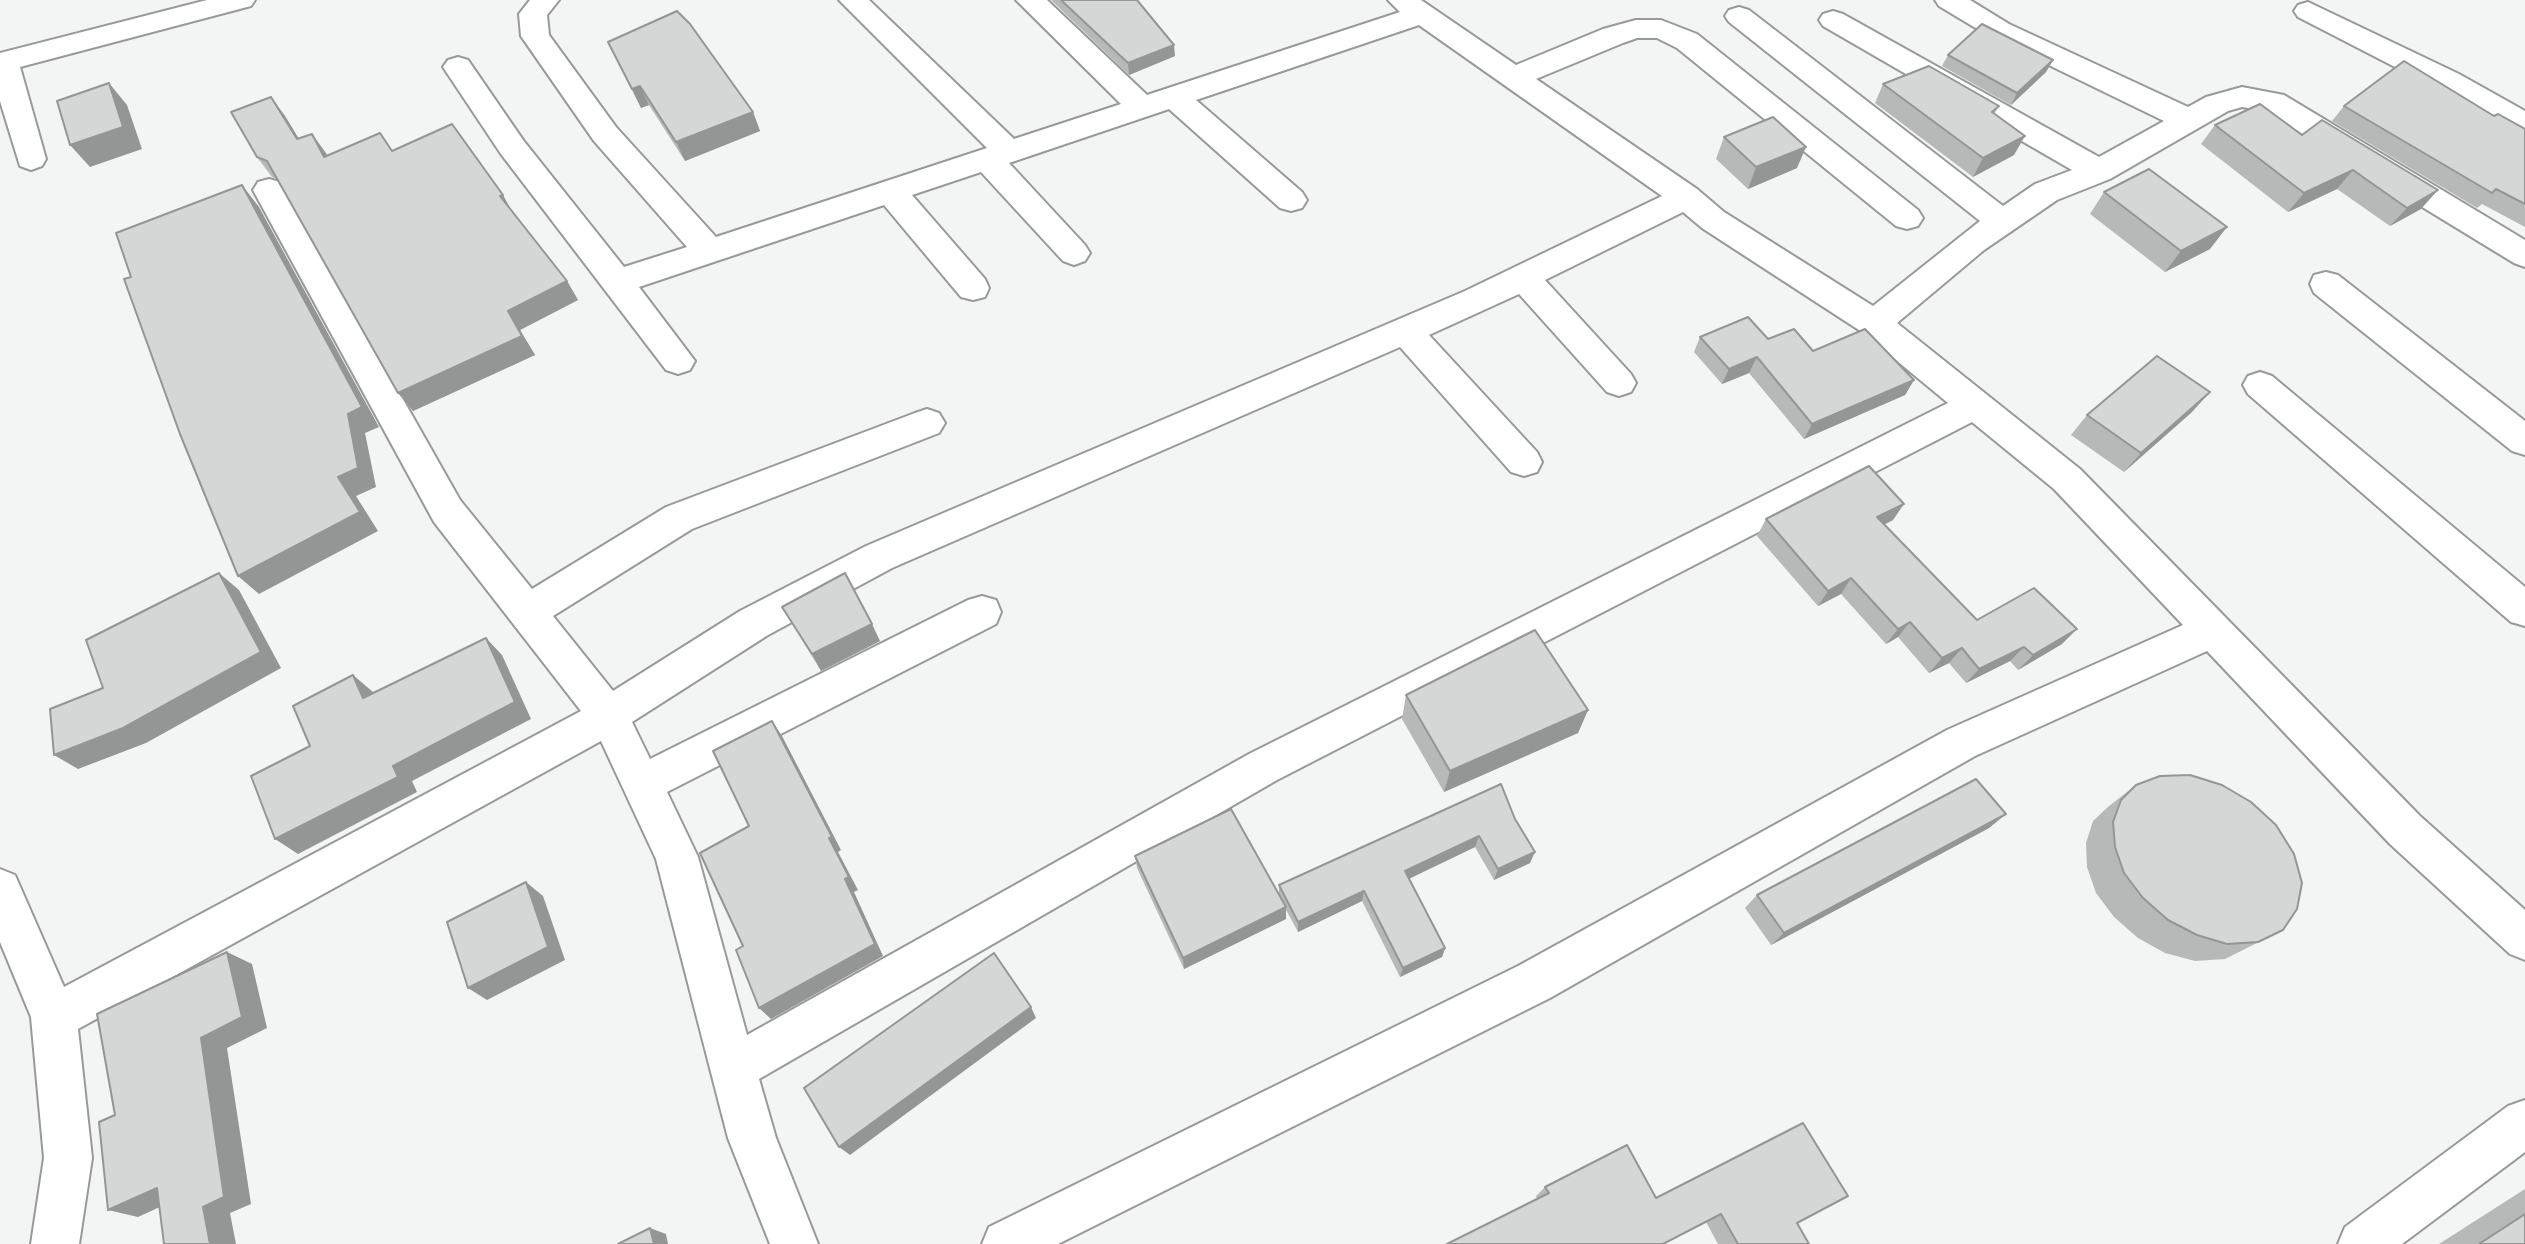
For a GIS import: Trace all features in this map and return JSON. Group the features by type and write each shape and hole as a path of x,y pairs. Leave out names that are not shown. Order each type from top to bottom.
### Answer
{"street":[{"path":"32,159 2,62 241,0"},
{"path":"545,0 533,14 535,36 606,134 709,250"},
{"path":"853,0 998,155 1074,253"},
{"path":"1030,0 1142,107"},
{"path":"1950,0 1999,30 2191,121"},
{"path":"617,282 1174,97 1412,7 1686,197 1713,220 1874,323 2067,479 2405,830 2525,939"},
{"path":"2308,11 2449,81 2525,124"},
{"path":"1739,16 2002,222"},
{"path":"1833,20 2099,171"},
{"path":"1514,77 1613,36 1636,29 1661,29 1687,41 1907,218"},
{"path":"458,66 512,147 678,361"},
{"path":"1174,97 1291,200"},
{"path":"1874,323 1973,242 2046,192 2099,171 2217,104 2242,97 2273,102 2525,254"},
{"path":"269,190 447,511 609,716 677,857 752,1138 794,1244"},
{"path":"890,191 973,288"},
{"path":"54,1017 609,716 683,666 754,623 879,557 1405,330 1523,277 1686,197"},
{"path":"1523,277 1619,383"},
{"path":"2326,284 2525,441"},
{"path":"1405,330 1524,462"},
{"path":"2260,385 2525,610"},
{"path":"733,1068 1263,767 1977,404"},
{"path":"527,611 679,518 927,423"},
{"path":"641,784 982,611"},
{"path":"1006,1244 1534,982 1961,743 2213,630"},
{"path":"0,890 54,1017 68,1158 55,1244"},
{"path":"2362,1244 2525,1123"}],"building":[{"path":"1061,0 1137,0 1174,45 1128,63"},
{"path":"677,11 690,24 753,112 676,142 640,86 632,89 608,42"},
{"path":"1982,24 2053,60 2017,93 1948,55"},
{"path":"2404,61 2494,116 2498,114 2525,129 2525,204 2496,189 2492,193 2344,106"},
{"path":"1929,66 1999,106 1992,112 2025,136 1983,158 1883,84"},
{"path":"109,83 123,127 70,145 57,101"},
{"path":"271,97 297,139 312,134 324,157 380,133 392,151 452,124 503,195 500,196 567,281 508,311 522,336 398,393 267,161 257,157 231,112"},
{"path":"2260,104 2302,135 2322,120 2438,190 2407,208 2353,170 2304,193 2215,125"},
{"path":"1773,117 1806,147 1756,167 1724,137"},
{"path":"2149,169 2227,227 2181,251 2104,192"},
{"path":"242,185 362,407 348,414 358,468 338,477 360,512 238,576 180,434 124,279 131,277 116,233"},
{"path":"1748,317 1768,339 1794,329 1813,351 1865,329 1914,380 1812,424 1757,357 1729,369 1700,337"},
{"path":"2157,356 2210,392 2141,453 2087,415"},
{"path":"1869,466 1904,504 1877,517 1977,620 2034,588 2077,629 2033,655 2024,647 1979,669 1962,648 1942,658 1910,622 1898,629 1851,578 1828,591 1766,519"},
{"path":"219,573 261,652 123,728 54,755 50,709 103,688 86,640"},
{"path":"845,573 872,624 812,654 782,607"},
{"path":"1535,630 1588,710 1450,771 1406,695"},
{"path":"486,638 515,702 393,766 398,777 275,839 251,776 310,746 293,706 353,675 363,698"},
{"path":"772,721 832,837 829,838 849,877 845,879 875,944 759,1008 736,950 743,946 700,853 749,826 713,751"},
{"path":"2190,775 2222,785 2251,802 2276,825 2294,854 2302,883 2297,909 2283,930 2258,942 2227,944 2197,935 2168,920 2143,898 2124,873 2115,847 2113,822 2121,800 2136,785 2160,776"},
{"path":"1976,779 2006,814 1784,933 1757,895"},
{"path":"1501,784 1515,819 1535,852 1498,869 1479,836 1405,871 1445,948 1403,968 1364,891 1298,922 1279,885"},
{"path":"1231,809 1286,907 1183,958 1135,856"},
{"path":"526,882 548,947 468,988 447,922"},
{"path":"227,952 242,1017 201,1038 224,1197 203,1207 210,1244 164,1244 157,1188 108,1210 99,1122 115,1115 97,1014"},
{"path":"994,953 1031,1007 839,1147 804,1088"},
{"path":"1803,1123 1848,1196 1797,1223 1809,1244 1738,1244 1721,1214 1663,1244 1447,1244 1549,1193 1545,1187 1627,1145 1656,1198"},
{"path":"2525,1214 2525,1244 2479,1244"},
{"path":"650,1228 654,1244 618,1244"}]}
